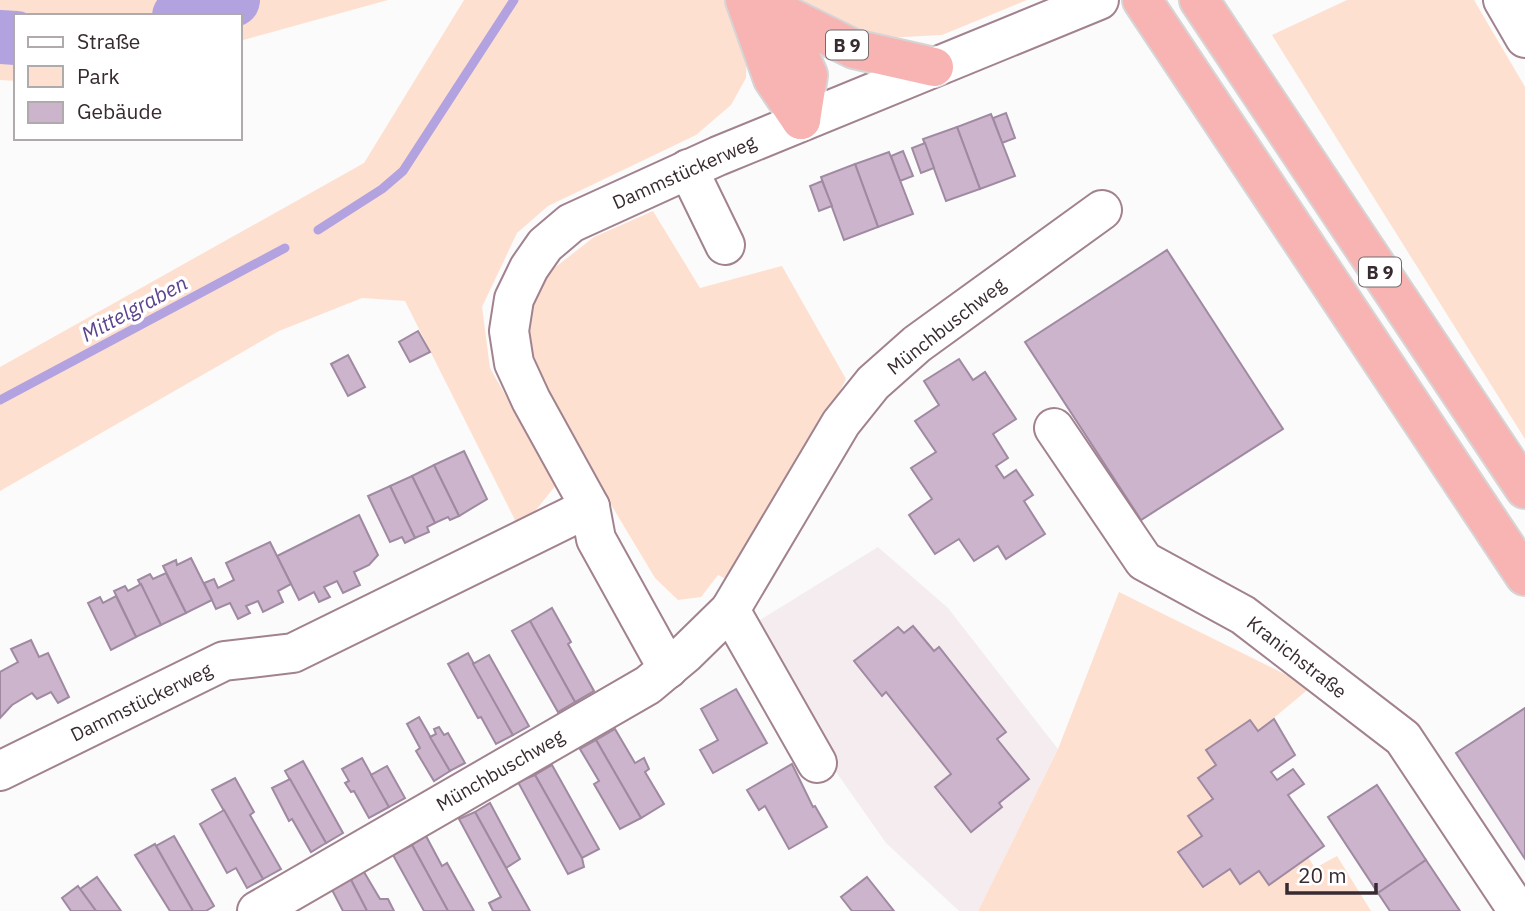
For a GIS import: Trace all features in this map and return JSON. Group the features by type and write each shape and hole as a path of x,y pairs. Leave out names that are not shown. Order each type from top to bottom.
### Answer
{"highway":[{"path":"745,0 773,79 801,120"},
{"name":"B 9","path":"1142,0 1525,576"},
{"name":"B 9","path":"1199,0 1525,489"},
{"name":"B 9","path":"776,6 808,75 801,120"},
{"name":"B 9","path":"776,6 854,49 934,67"}],"street":[{"name":"Dammstückerweg","path":"676,662 613,527 590,507 531,400 514,363 509,331 514,299 529,268 545,245 571,223 801,120 1099,0"},
{"path":"1503,0 1525,38"},
{"path":"688,169 725,245"},
{"name":"Münchbuschweg","path":"257,911 648,685 676,662 730,610 841,423 873,383 917,344 1102,210"},
{"name":"Kranichstraße","path":"1054,428 1144,561 1243,615 1402,738 1518,911"},
{"name":"Dammstückerweg","path":"0,771 225,662 293,653 590,507"},
{"path":"730,610 817,763"}],"shaded area":[{"path":"878,547 948,608 1058,749 978,911 959,911 886,843 827,759 752,625"}],"green space":[{"path":"0,0 388,0 242,40 242,14 14,14 14,81 0,80"},
{"path":"464,0 737,0 747,40 746,78 731,105 696,135 548,206 517,233 482,307 490,368 556,485 520,530 405,301 362,298 279,331 0,491 0,367 364,163"},
{"path":"793,0 1027,0 942,35 863,39"},
{"path":"1347,0 1474,0 1525,87 1525,439 1272,35"},
{"path":"653,211 700,288 782,266 846,379 818,433 728,580 718,575 701,597 678,600 655,578 616,513 550,398 529,342 530,308 539,280 594,237"},
{"path":"1119,592 1311,687 1258,731 1250,720 1207,750 1216,765 1198,778 1213,799 1189,815 1202,836 1179,852 1203,887 1230,869 1240,884 1259,871 1308,857 1315,868 1337,856 1371,911 978,911 1058,749"}],"building":[{"path":"1006,113 1015,138 1002,143 993,118"},
{"path":"991,114 1015,176 980,189 957,127"},
{"path":"957,127 980,189 946,201 923,139"},
{"path":"925,143 934,168 921,173 912,148"},
{"path":"903,151 913,176 900,181 891,156"},
{"path":"889,152 913,214 878,227 855,164"},
{"path":"855,164 878,227 844,240 821,177"},
{"path":"822,181 832,206 819,211 810,186"},
{"path":"1167,250 1283,429 1141,520 1025,342"},
{"path":"418,331 430,352 410,362 399,342"},
{"path":"348,355 365,387 348,396 331,364"},
{"path":"959,359 973,380 985,372 1016,419 993,434 1008,458 996,466 1004,478 1016,470 1033,495 1024,501 1045,534 1006,559 998,546 974,561 959,539 935,554 909,515 932,499 911,468 936,452 915,421 939,405 924,381"},
{"path":"464,451 487,499 459,516 434,465"},
{"path":"434,465 459,516 450,520 448,517 435,523 412,476"},
{"path":"412,476 435,523 427,527 429,532 415,538 390,486"},
{"path":"390,486 415,538 405,543 402,537 390,542 368,496"},
{"path":"359,515 378,555 369,565 354,572 360,585 343,593 337,581 324,587 330,597 319,602 314,592 299,600 277,556"},
{"path":"270,542 291,584 278,591 283,602 263,612 258,601 246,606 250,613 238,619 230,603 216,609 204,583 214,579 218,588 234,580 226,563"},
{"path":"191,558 212,600 186,613 163,566 176,560 177,565"},
{"path":"166,573 186,613 161,625 138,580 150,574 153,579"},
{"path":"141,584 161,625 136,637 114,591 125,586 128,591"},
{"path":"116,596 136,637 111,650 88,603 100,597 103,603"},
{"path":"552,608 594,691 575,702 530,621"},
{"path":"530,621 575,702 558,712 512,631"},
{"path":"913,626 934,651 939,647 1006,732 997,739 1029,779 999,803 1002,807 971,832 935,787 951,774 886,692 882,696 854,661 898,627 904,633"},
{"path":"31,640 39,657 48,653 69,697 58,703 51,692 37,699 32,693 12,705 0,718 0,672 18,662 11,649"},
{"path":"468,653 513,735 496,744 448,664"},
{"path":"489,655 529,726 513,735 473,664"},
{"path":"736,689 767,743 713,773 700,750 718,740 701,709"},
{"path":"1525,708 1525,859 1456,753"},
{"path":"419,717 450,771 434,781 416,751 420,748 407,724"},
{"path":"1274,719 1295,755 1271,772 1277,780 1293,769 1304,784 1288,795 1324,846 1269,885 1259,871 1240,884 1230,869 1203,887 1178,852 1202,836 1188,816 1213,799 1198,778 1216,765 1206,750 1250,720 1258,731"},
{"path":"439,727 444,735 448,733 465,763 450,771 430,737 436,734 434,729"},
{"path":"615,729 635,763 644,758 649,769 645,772 664,804 641,818 596,740"},
{"path":"596,740 641,818 620,829 594,784 599,781 580,749"},
{"path":"362,758 389,807 369,818 354,791 351,792 345,783 349,781 342,769"},
{"path":"303,761 343,833 326,843 285,771"},
{"path":"792,764 813,807 815,806 827,827 789,849 765,806 759,810 747,790"},
{"path":"552,765 599,849 582,858 535,775"},
{"path":"387,766 405,798 389,807 371,775"},
{"path":"535,775 582,858 584,867 568,874 518,782"},
{"path":"235,778 254,812 250,815 281,869 263,879 212,790"},
{"path":"290,779 326,843 311,852 292,819 289,821 272,788"},
{"path":"1377,785 1426,860 1378,893 1328,817"},
{"path":"490,803 520,859 506,868 475,812"},
{"path":"224,810 263,879 247,888 236,868 227,873 200,824"},
{"path":"475,812 530,911 493,911 489,903 501,897 459,819"},
{"path":"174,836 214,906 206,911 193,911 156,846"},
{"path":"426,836 442,866 447,863 474,911 448,911 412,845"},
{"path":"155,844 193,911 170,911 135,855"},
{"path":"412,845 448,911 424,911 393,855"},
{"path":"1426,860 1460,911 1390,911 1378,893"},
{"path":"364,872 380,899 388,899 394,911 367,911 350,878"},
{"path":"97,877 121,911 96,911 80,889"},
{"path":"867,877 894,911 852,911 841,897"},
{"path":"350,878 367,911 343,911 331,888"},
{"path":"78,886 96,911 71,911 62,898"}],"waterway":[{"path":"186,14 233,0"},
{"name":"Mittelgraben","path":"318,230 382,189 403,171 514,0"},
{"path":"0,37 14,38"},
{"name":"Mittelgraben","path":"0,400 285,248"}]}
